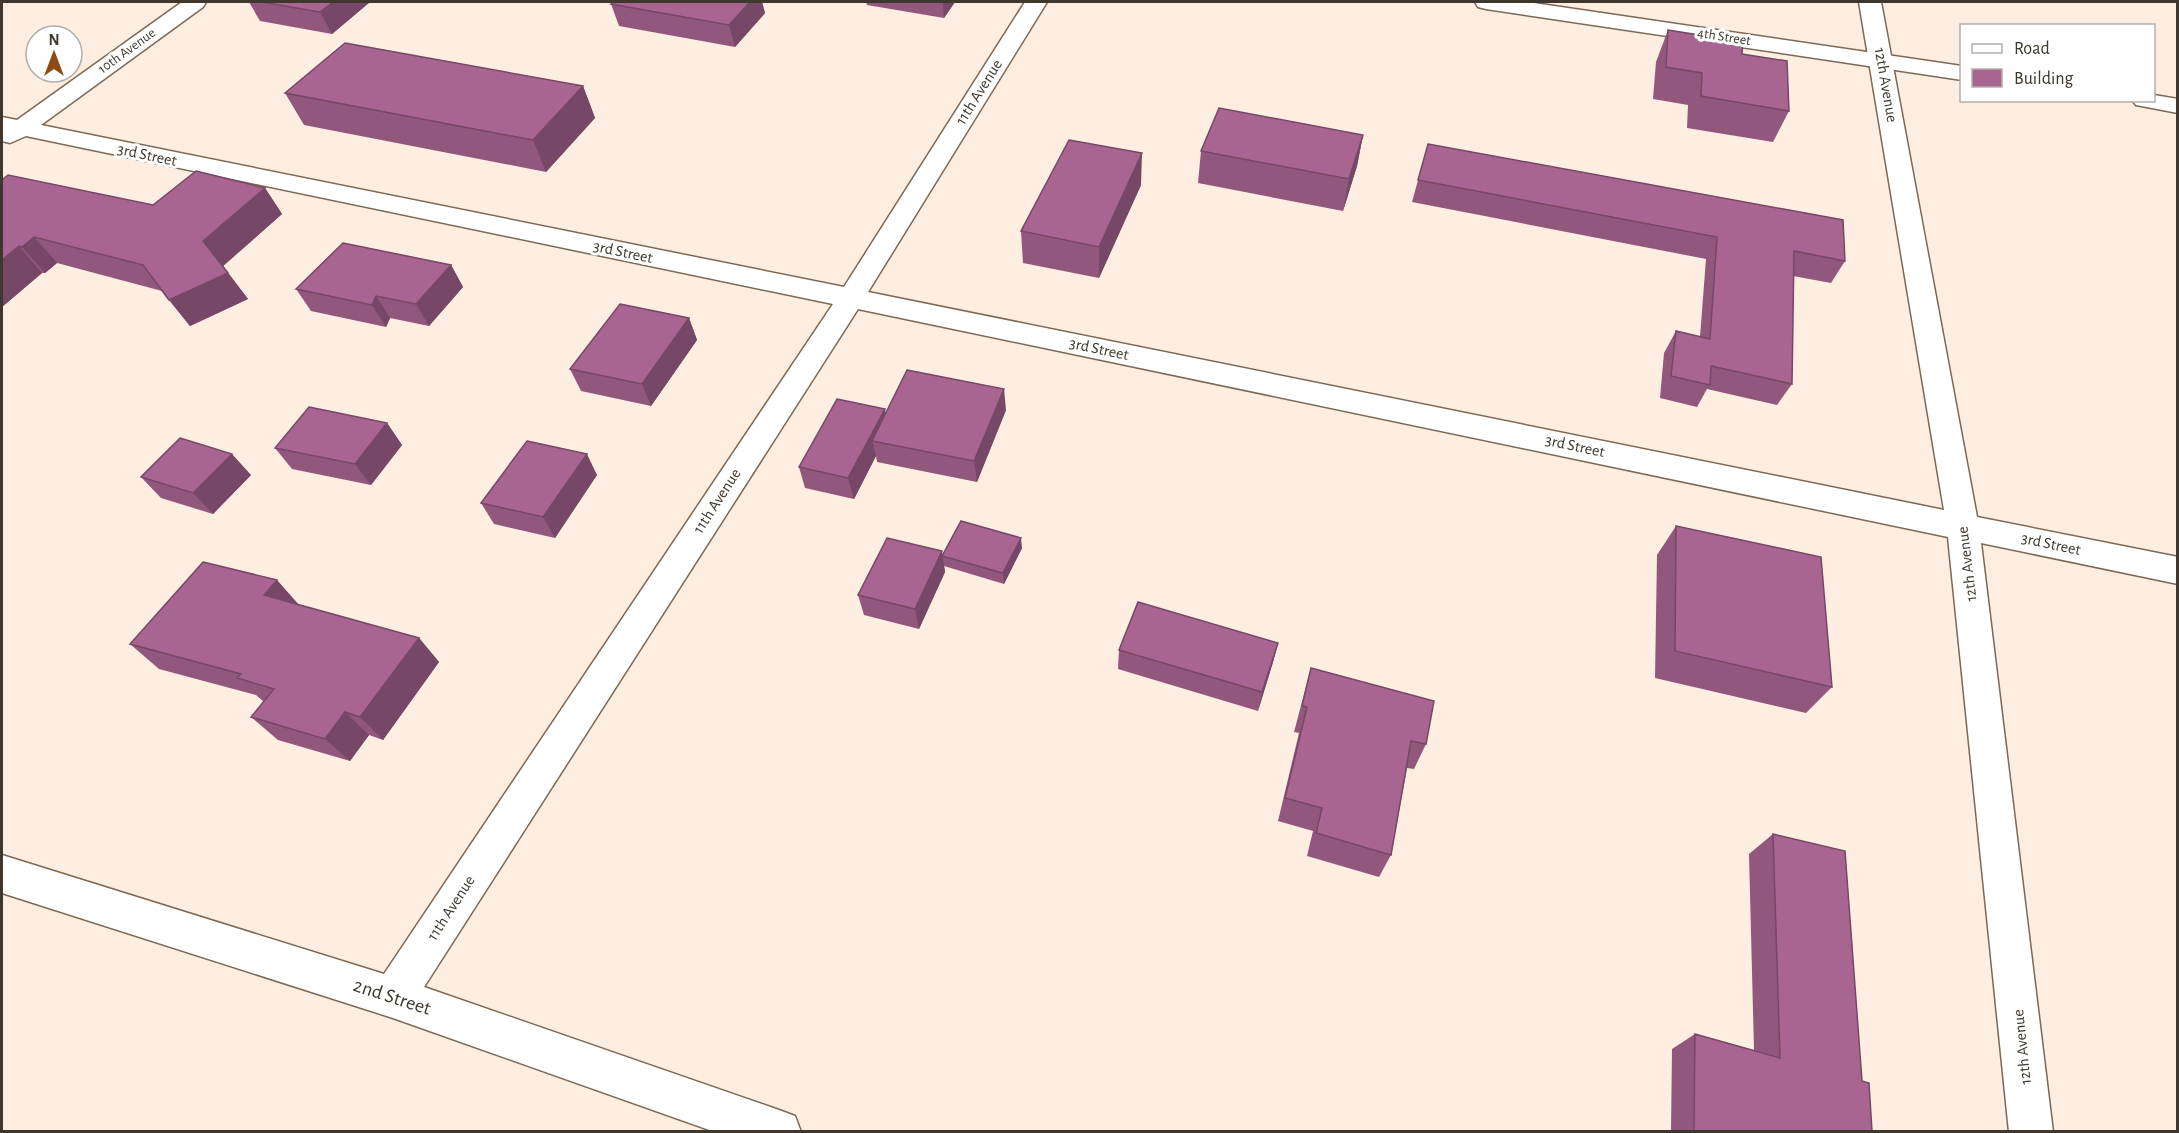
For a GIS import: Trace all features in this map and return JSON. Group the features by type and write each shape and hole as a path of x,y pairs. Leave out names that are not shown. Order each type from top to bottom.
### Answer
{"street":[{"name":"10th Avenue","path":"8,132 195,2"},
{"name":"11th Avenue","path":"393,997 851,298 1036,2"},
{"name":"4th Street","path":"1486,2 1960,73"},
{"name":"12th Avenue","path":"1870,2 1963,526 2031,1131"},
{"path":"2155,102 2178,106"},
{"name":"3rd Street","path":"8,132 851,298 2178,571"},
{"name":"2nd Street","path":"2,874 393,997 779,1131"}],"building":[{"path":"261,2 333,2 320,12"},
{"path":"614,2 750,2 729,25 611,4"},
{"path":"1668,30 1743,42 1742,54 1787,61 1789,111 1701,96 1702,73 1666,67"},
{"path":"345,43 583,86 533,140 285,93"},
{"path":"1219,108 1363,135 1349,179 1201,151"},
{"path":"1069,140 1142,153 1099,247 1021,231"},
{"path":"1428,144 1843,220 1845,261 1794,251 1792,384 1711,366 1710,385 1671,376 1676,331 1710,339 1717,237 1418,180"},
{"path":"196,171 265,188 203,241 228,273 169,300 143,265 34,237 2,260 2,180 8,175 153,205"},
{"path":"343,243 451,265 416,304 376,296 372,305 296,289"},
{"path":"620,304 689,318 642,384 570,369"},
{"path":"907,370 1004,389 974,461 872,441"},
{"path":"837,399 885,409 848,478 799,467"},
{"path":"309,407 387,423 355,464 275,448"},
{"path":"180,438 232,454 193,493 141,477"},
{"path":"527,441 587,454 543,517 481,503"},
{"path":"961,521 1021,538 1003,573 942,556"},
{"path":"1676,526 1821,557 1832,687 1675,651"},
{"path":"887,538 942,551 915,609 858,595"},
{"path":"203,562 277,580 264,595 419,638 360,717 345,712 325,739 251,717 274,689 237,678 241,674 130,644"},
{"path":"1138,602 1278,643 1262,692 1119,650"},
{"path":"1311,668 1434,701 1426,744 1411,741 1391,855 1316,833 1322,808 1285,798 1307,707 1302,706"},
{"path":"1773,834 1845,851 1862,1081 1869,1083 1872,1131 1694,1131 1695,1034 1780,1058"}]}
